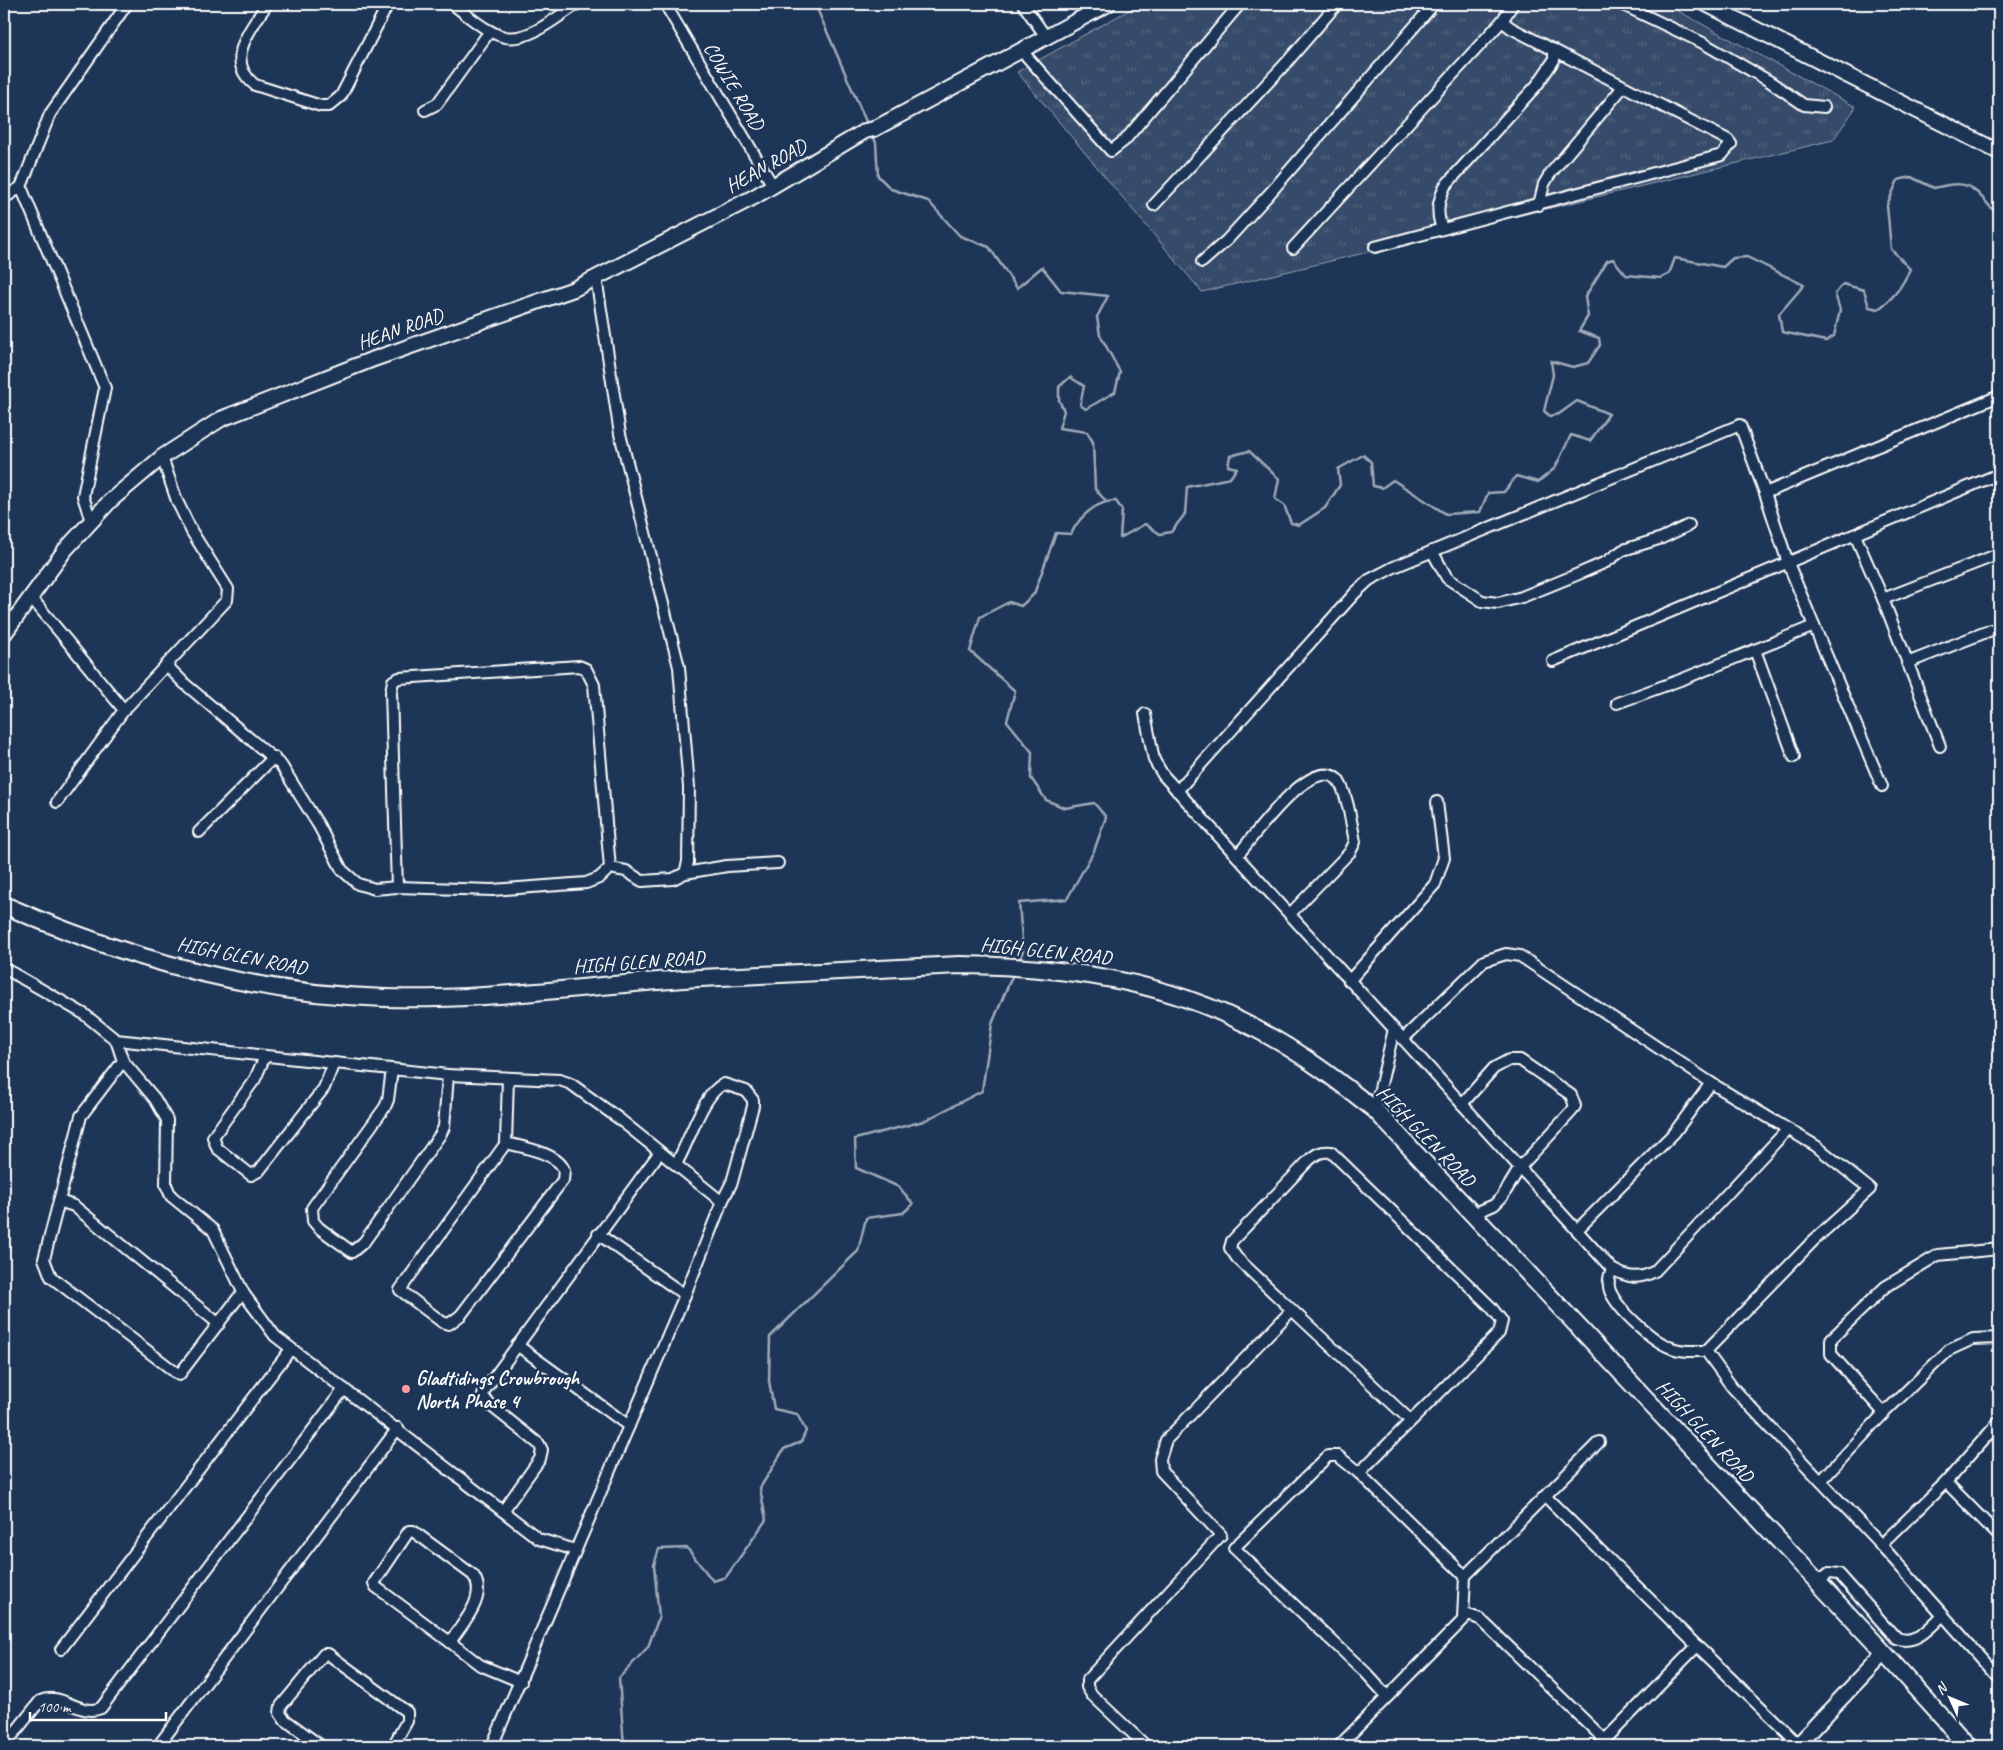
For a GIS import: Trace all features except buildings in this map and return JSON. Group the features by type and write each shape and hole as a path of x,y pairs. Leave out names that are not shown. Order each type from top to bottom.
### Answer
{"main road":[{"name":"HIGH GLEN ROAD","path":"4,905 89,940 184,969 253,984 385,998 506,994 701,978 959,965 1041,968 1115,979 1199,1003 1255,1028 1301,1054 1375,1110 1818,1582 1968,1746"}],"street":[{"path":"4,198 21,187 50,114 127,4"},
{"path":"267,4 245,39 239,57 242,70 255,85 321,106 329,106 340,96 388,4"},
{"path":"452,4 490,30 505,37 516,37 531,32 577,4"},
{"name":"COWIE ROAD","path":"665,4 773,186"},
{"path":"1024,4 1046,37"},
{"name":"HEAN ROAD","path":"4,634 65,550 110,502 162,457 221,419 371,360 574,290 773,186 869,130 1108,4"},
{"path":"1021,50 1111,151 1125,140 1240,4"},
{"path":"1154,205 1287,62 1337,4"},
{"path":"1202,262 1227,240 1270,194 1434,4"},
{"path":"1293,248 1502,21 1513,4"},
{"path":"1621,4 1702,43 1770,81 1804,105 1824,106"},
{"path":"1706,4 1999,152"},
{"path":"1375,247 1722,155 1729,150 1731,144 1728,140 1623,87 1511,28 1502,21"},
{"path":"425,110 437,104 490,30"},
{"path":"1442,229 1438,218 1438,206 1446,186 1536,85 1554,60 1554,50"},
{"path":"1539,205 1544,184 1550,174 1623,87"},
{"path":"21,187 105,388 83,496 91,521"},
{"path":"596,277 620,434 679,667 689,787 688,862 686,873"},
{"path":"1765,493 1999,396"},
{"path":"1177,791 1355,593 1369,580 1394,566 1740,425 1788,563 1882,786"},
{"path":"57,802 124,710 227,600 228,589 192,532 177,501 162,457"},
{"path":"1553,660 1999,474"},
{"path":"1432,551 1446,578 1482,601 1498,603 1522,597 1576,575 1606,562 1623,550 1662,538 1689,525"},
{"path":"1855,535 1883,599 1940,746"},
{"path":"1883,599 1999,554"},
{"path":"30,596 124,710"},
{"path":"1617,703 1814,626"},
{"path":"1907,663 1999,626"},
{"path":"1755,650 1794,757"},
{"path":"166,665 185,684 282,765 319,826 342,870 349,878 374,889 397,887 492,890 586,883 599,878 610,868"},
{"path":"397,887 391,692 392,681 399,678 579,666 586,669 594,685 610,868"},
{"path":"1145,714 1154,760 1163,775 1349,981 1521,1166 1612,1269 1623,1275 1634,1277 1645,1276 1655,1271 1787,1130"},
{"path":"199,832 274,758"},
{"path":"1236,856 1298,786 1312,777 1322,775 1336,779 1342,786 1356,842 1350,852 1290,914"},
{"path":"1349,981 1435,884 1444,858 1444,844 1437,802"},
{"path":"610,868 626,871 642,881 674,879 686,873 727,866 778,863"},
{"path":"1403,1039 1484,961 1506,954 1520,956 1711,1083 1816,1146 1870,1189 1814,1240 1706,1351 1675,1350 1657,1340 1642,1328 1621,1307 1610,1291 1608,1278 1612,1269"},
{"path":"4,968 84,1014 116,1040 123,1061 156,1099 167,1120 166,1185 171,1196 213,1230 244,1294 275,1336 398,1428 539,1539 575,1550"},
{"path":"1375,1110 1394,1028"},
{"path":"116,1040 448,1075 560,1080 570,1084 676,1164 722,1202"},
{"path":"265,1056 256,1079 213,1137 217,1148 251,1176 259,1171 324,1088 334,1064"},
{"path":"1462,1104 1494,1068 1509,1060 1520,1060 1571,1095 1574,1100 1572,1111 1521,1166 1502,1197 1494,1205 1473,1214"},
{"path":"123,1061 81,1116 44,1259 51,1277 179,1376 238,1298 244,1294"},
{"path":"392,1069 388,1100 385,1107 312,1208 314,1221 319,1228 352,1252 364,1242 440,1135 444,1127 448,1075"},
{"path":"506,1143 531,1149 557,1160 564,1170 563,1180 461,1314 449,1324 442,1322 400,1290 506,1143 508,1078"},
{"path":"1577,1230 1674,1133 1711,1083"},
{"path":"492,1746 521,1682 575,1550 732,1182 753,1106 753,1100 746,1090 724,1084 712,1092 685,1150 676,1164"},
{"path":"1359,1473 1499,1333 1502,1321 1491,1306 1331,1152 1323,1151 1315,1154 1232,1241 1230,1248 1237,1258 1410,1420"},
{"path":"503,1511 542,1455 539,1444 490,1405 483,1396 488,1383 660,1152"},
{"path":"59,1201 74,1206 219,1324"},
{"path":"598,1234 684,1295"},
{"path":"1884,1413 1830,1354 1832,1339 1885,1286 1938,1255 1999,1249"},
{"path":"1292,1310 1166,1440 1162,1449 1161,1471 1234,1548 1366,1673 1387,1696"},
{"path":"1821,1481 1884,1413 1949,1350 1973,1339 1999,1338"},
{"path":"517,1345 628,1426"},
{"path":"61,1649 291,1349"},
{"path":"1706,1351 1732,1387 1882,1546 1998,1673"},
{"path":"4,1746 40,1701 48,1697 57,1698 93,1711 105,1704 344,1389"},
{"path":"1882,1546 1946,1482 1999,1422"},
{"path":"158,1746 398,1428"},
{"path":"1463,1618 1465,1576 1599,1442"},
{"path":"1234,1548 1328,1456 1338,1456 1359,1473 1465,1576"},
{"path":"1946,1482 1999,1536"},
{"path":"1545,1496 1798,1746 1884,1653"},
{"path":"450,1642 478,1596 479,1582 473,1575 413,1531 409,1531 374,1583 376,1587 480,1665 521,1682"},
{"path":"1146,1746 1092,1695 1087,1687 1087,1680 1221,1535"},
{"path":"1818,1582 1829,1573 1839,1574 1896,1638 1903,1641 1920,1636 1943,1615"},
{"path":"1338,1746 1468,1615 1480,1619 1602,1743 1697,1646"},
{"path":"320,1746 284,1719 280,1713 281,1706 324,1654 328,1654 407,1712 407,1721 394,1746"}],"green space":[{"path":"1140,4 1665,4 1856,107 1833,140 1202,292 1017,72"}],"waterway":[{"path":"815,4 868,126"},
{"path":"872,133 876,143 878,176 891,189 928,201 960,236 989,247 1017,288 1042,267 1061,291 1108,296 1097,317 1100,335 1120,372 1115,392 1086,409 1080,405 1084,386 1070,377 1059,387 1059,400 1064,411 1059,428 1087,432 1093,442 1095,489 1105,500"},
{"path":"1018,962 1023,951 1019,903 1067,899 1094,851 1106,817 1094,803 1065,808 1046,800 1031,778 1032,752 1007,721 1015,691 970,651 980,617 1009,602 1021,606 1034,594 1056,533 1071,534 1089,511 1109,501 1116,501 1122,510 1120,538 1145,524 1160,534 1171,532 1185,514 1187,487 1230,478 1237,468 1228,466 1230,456 1249,451 1279,479 1275,499 1284,505 1291,523 1299,525 1325,508 1340,485 1338,469 1363,455 1371,462 1373,486 1382,488 1393,480 1446,514 1480,512 1488,493 1504,492 1516,476 1538,482 1555,468 1571,435 1590,441 1609,414 1577,401 1559,414 1550,416 1544,411 1553,375 1551,361 1573,367 1588,363 1600,345 1599,338 1579,331 1588,316 1585,297 1607,261 1613,259 1626,275 1661,278 1669,274 1675,258 1723,267 1733,258 1747,257 1804,285 1779,314 1782,332 1826,341 1834,336 1840,310 1835,294 1843,284 1864,290 1869,307 1878,309 1897,292 1910,269 1891,249 1887,205 1898,180 1911,177 1934,188 1955,184 1963,185 1975,191 1995,212 1999,212"},
{"path":"624,1746 619,1678 648,1647 659,1617 654,1565 659,1549 687,1548 713,1581 726,1577 766,1520 760,1488 784,1449 801,1442 806,1431 797,1414 774,1409 769,1381 770,1337 858,1251 866,1218 903,1213 913,1204 899,1187 856,1168 855,1139 924,1121 982,1091 992,1024 1013,974"}],"place":[{"name":"Gladtidings Crowbrough North Phase 4","path":"406,1389"}]}
